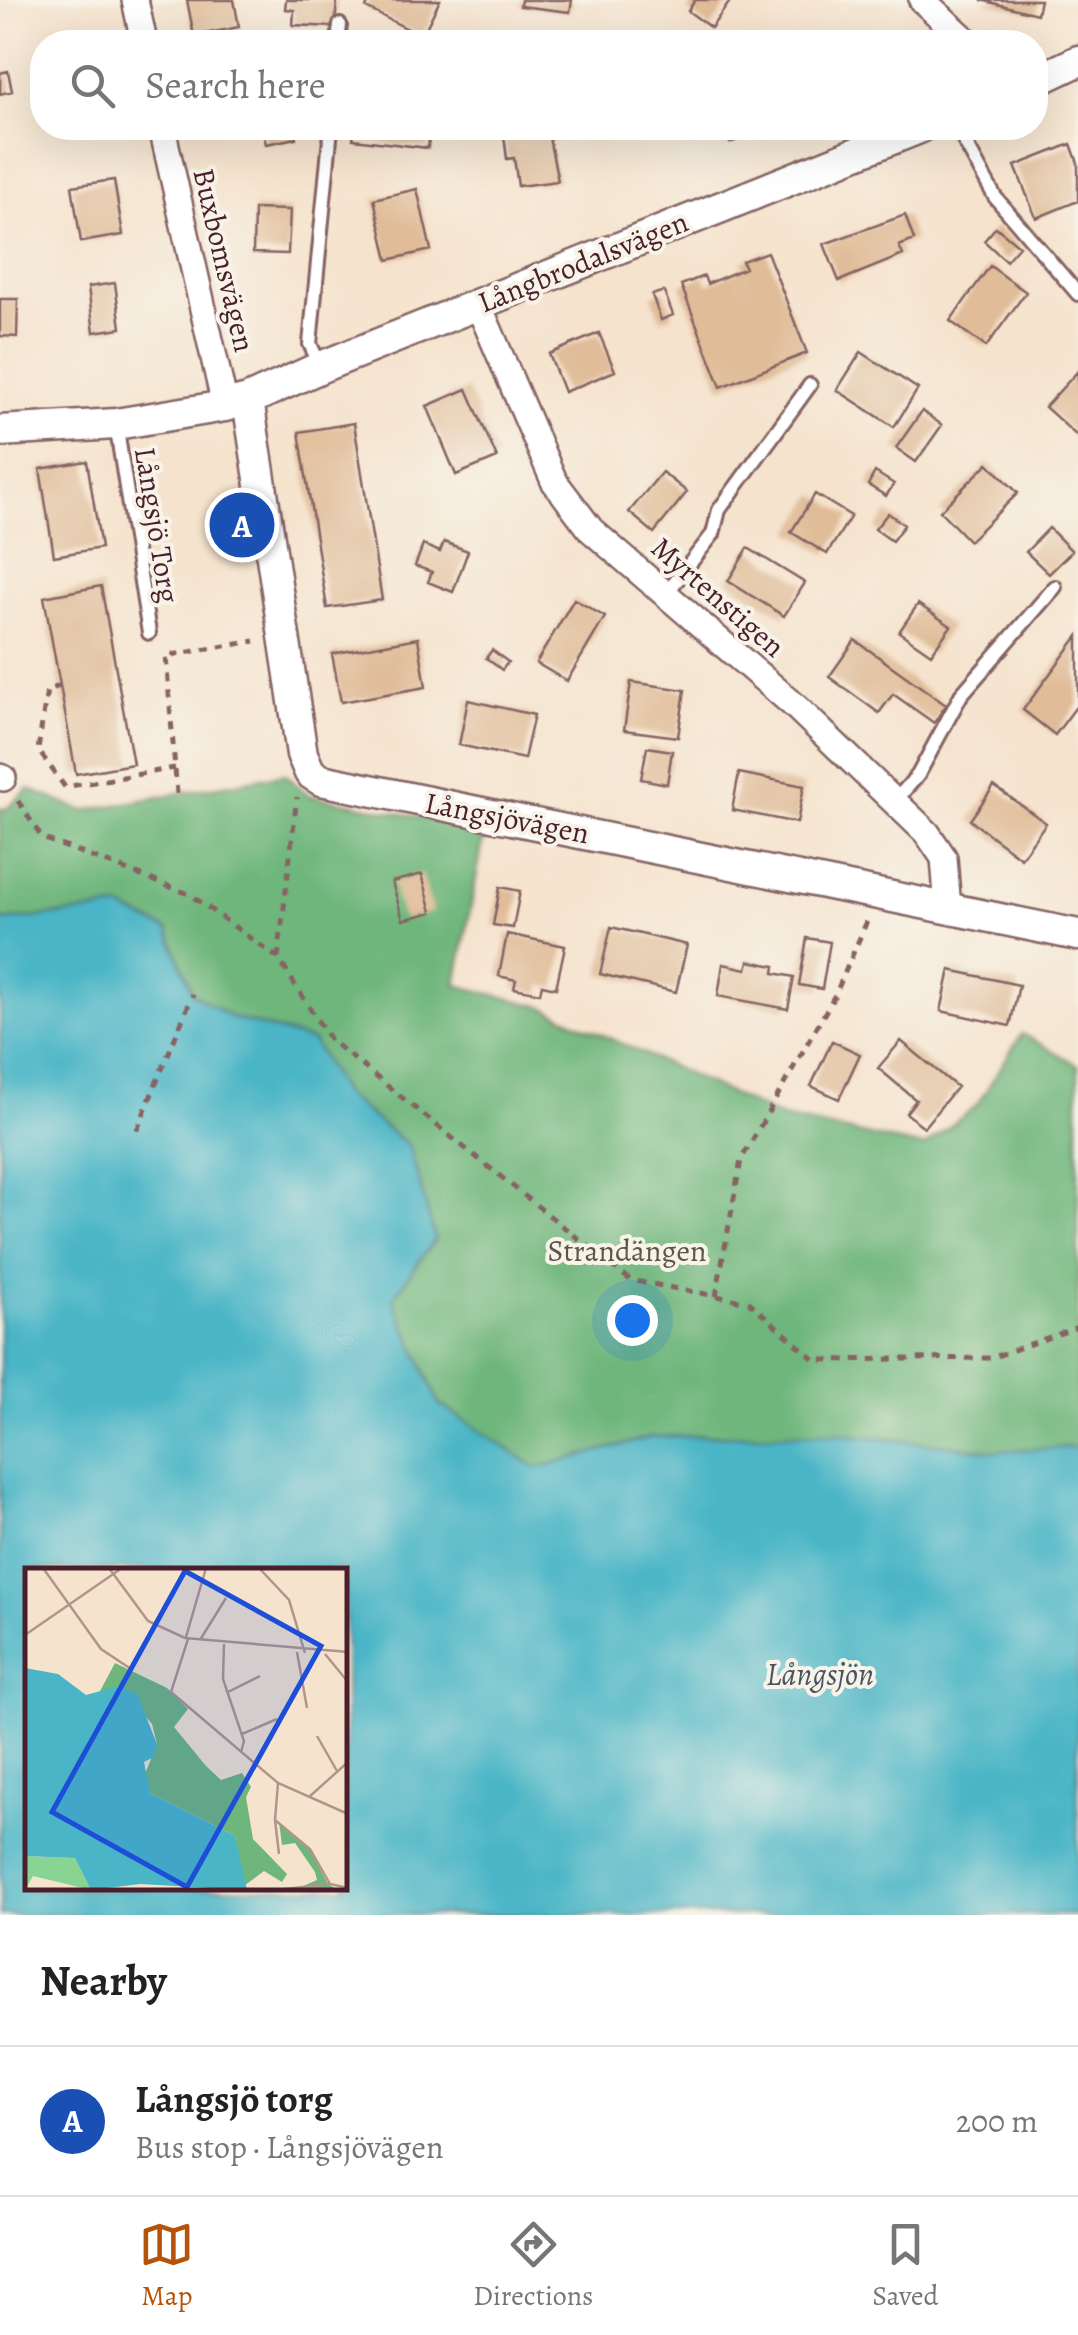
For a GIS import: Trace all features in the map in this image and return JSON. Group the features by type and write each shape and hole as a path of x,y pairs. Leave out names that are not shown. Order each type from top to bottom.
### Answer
{"street":[{"path":"135,0 141,30"},
{"path":"922,0 955,30"},
{"path":"1048,75 1078,61"},
{"name":"Buxbomsvägen","path":"165,140 189,257 236,403"},
{"name":"Långbrodalsvägen","path":"0,432 116,424 236,403 889,140"},
{"name":"Myrtenstigen","path":"478,304 554,481 591,530 794,706 927,832 944,858 948,909"},
{"path":"236,403 302,754"},
{"name":"Långsjövägen","path":"302,754 310,772 338,785 1078,936"}],"lane":[{"path":"339,30 340,25"},
{"path":"321,367 310,344 330,140"},
{"path":"962,140 995,197 1078,294"},
{"path":"666,594 712,534 719,510 810,385"},
{"name":"Långsjö Torg","path":"116,424 149,633"},
{"path":"894,802 918,776 961,695 1055,587"}],"path":[{"path":"178,794 166,656 266,639"},
{"path":"60,686 47,690 38,750 65,787 175,768"},
{"path":"278,958 302,754"},
{"path":"1,777 42,838 189,894 278,958 330,1040 630,1280 749,1302 815,1360 991,1358 1078,1328"},
{"path":"716,1296 741,1160 836,993 878,895"},
{"path":"137,1130 193,994"}],"green space":[{"name":"Strandängen","path":"285,774 308,795 485,830 456,985 543,1007 782,1118 924,1147 977,1105 1022,1034 1078,1065 1078,1447 997,1451 831,1433 651,1437 537,1468 439,1404 393,1298 435,1239 409,1146 343,1094 313,1041 233,1018 193,994 168,930 121,908 0,921 0,808 5,810 29,789 83,811"}],"water":[{"name":"Långsjön","path":"121,908 168,930 193,994 233,1018 313,1041 343,1094 409,1146 435,1239 393,1298 439,1404 537,1468 651,1437 831,1433 997,1451 1078,1447 1078,1915 0,1915 0,921"}],"building":[{"path":"187,0 234,0 239,27 193,30"},
{"path":"286,0 337,0 335,27 293,25 294,10 285,9"},
{"path":"369,0 440,0 425,30 410,30 366,8"},
{"path":"521,0 572,0 570,12 520,6"},
{"path":"695,0 731,0 711,28 688,11"},
{"path":"981,0 1040,0 1037,14"},
{"path":"8,71 12,91 0,94 0,73"},
{"path":"361,140 429,140 428,148"},
{"path":"505,140 549,140 558,181 518,186 514,158 507,159"},
{"path":"1071,144 1078,163 1078,201 1036,218 1015,166"},
{"path":"114,180 123,235 81,242 72,186"},
{"path":"417,189 431,250 388,260 374,199"},
{"path":"254,209 290,210 288,254 253,253"},
{"path":"905,215 914,240 899,246 903,255 839,281 824,244"},
{"path":"996,227 1019,246 1006,261 984,241"},
{"path":"767,252 807,353 721,387 681,285 704,276 707,284 745,268 742,261"},
{"path":"990,266 1026,292 986,347 950,321"},
{"path":"115,283 121,328 94,332 88,287"},
{"path":"664,291 673,315 661,320 652,295"},
{"path":"0,299 18,299 17,337 0,336"},
{"path":"599,333 615,371 564,392 549,354"},
{"path":"861,352 918,389 894,427 837,390"},
{"path":"1078,371 1078,437 1045,407"},
{"path":"467,389 497,458 456,475 427,406"},
{"path":"922,411 942,425 916,462 896,448"},
{"path":"354,423 382,600 327,608 299,432"},
{"path":"87,461 101,548 54,556 40,469"},
{"path":"988,463 1018,493 969,541 940,511"},
{"path":"662,472 687,492 654,533 629,512"},
{"path":"875,472 894,484 886,496 868,485"},
{"path":"815,494 851,516 827,554 791,532"},
{"path":"888,513 904,525 892,541 875,529"},
{"path":"1049,528 1072,551 1049,574 1026,552"},
{"path":"444,542 468,551 453,592 428,582 432,572 415,566 423,545 440,552"},
{"path":"748,548 805,583 784,616 728,581"},
{"path":"101,586 133,764 76,774 44,597"},
{"path":"574,599 605,617 567,681 536,663"},
{"path":"918,604 951,626 931,654 899,632"},
{"path":"1078,636 1078,704 1055,735 1023,710"},
{"path":"418,638 426,687 341,702 332,654"},
{"path":"855,640 946,705 934,723 893,694 879,713 829,677"},
{"path":"492,650 508,662 502,670 486,658"},
{"path":"631,682 685,690 678,737 624,730"},
{"path":"468,700 534,715 524,759 459,745"},
{"path":"647,747 672,751 667,784 641,779"},
{"path":"739,773 804,786 797,823 732,810"},
{"path":"994,786 1046,823 1021,858 970,820"},
{"path":"422,874 432,912 403,920 392,882"},
{"path":"500,887 520,891 513,928 493,925"},
{"path":"611,927 687,945 676,992 600,974"},
{"path":"507,934 565,946 556,988 542,985 540,993 514,988 516,980 499,976"},
{"path":"807,938 830,942 822,989 799,985"},
{"path":"749,961 775,966 774,973 794,977 788,1009 718,996 723,964 747,969"},
{"path":"950,970 1019,985 1010,1026 941,1011"},
{"path":"832,1041 860,1054 839,1099 811,1086"},
{"path":"901,1041 957,1087 924,1127 906,1113 916,1100 878,1068"}],"place":[{"name":"Långsjö torg","path":"242,525"}]}
